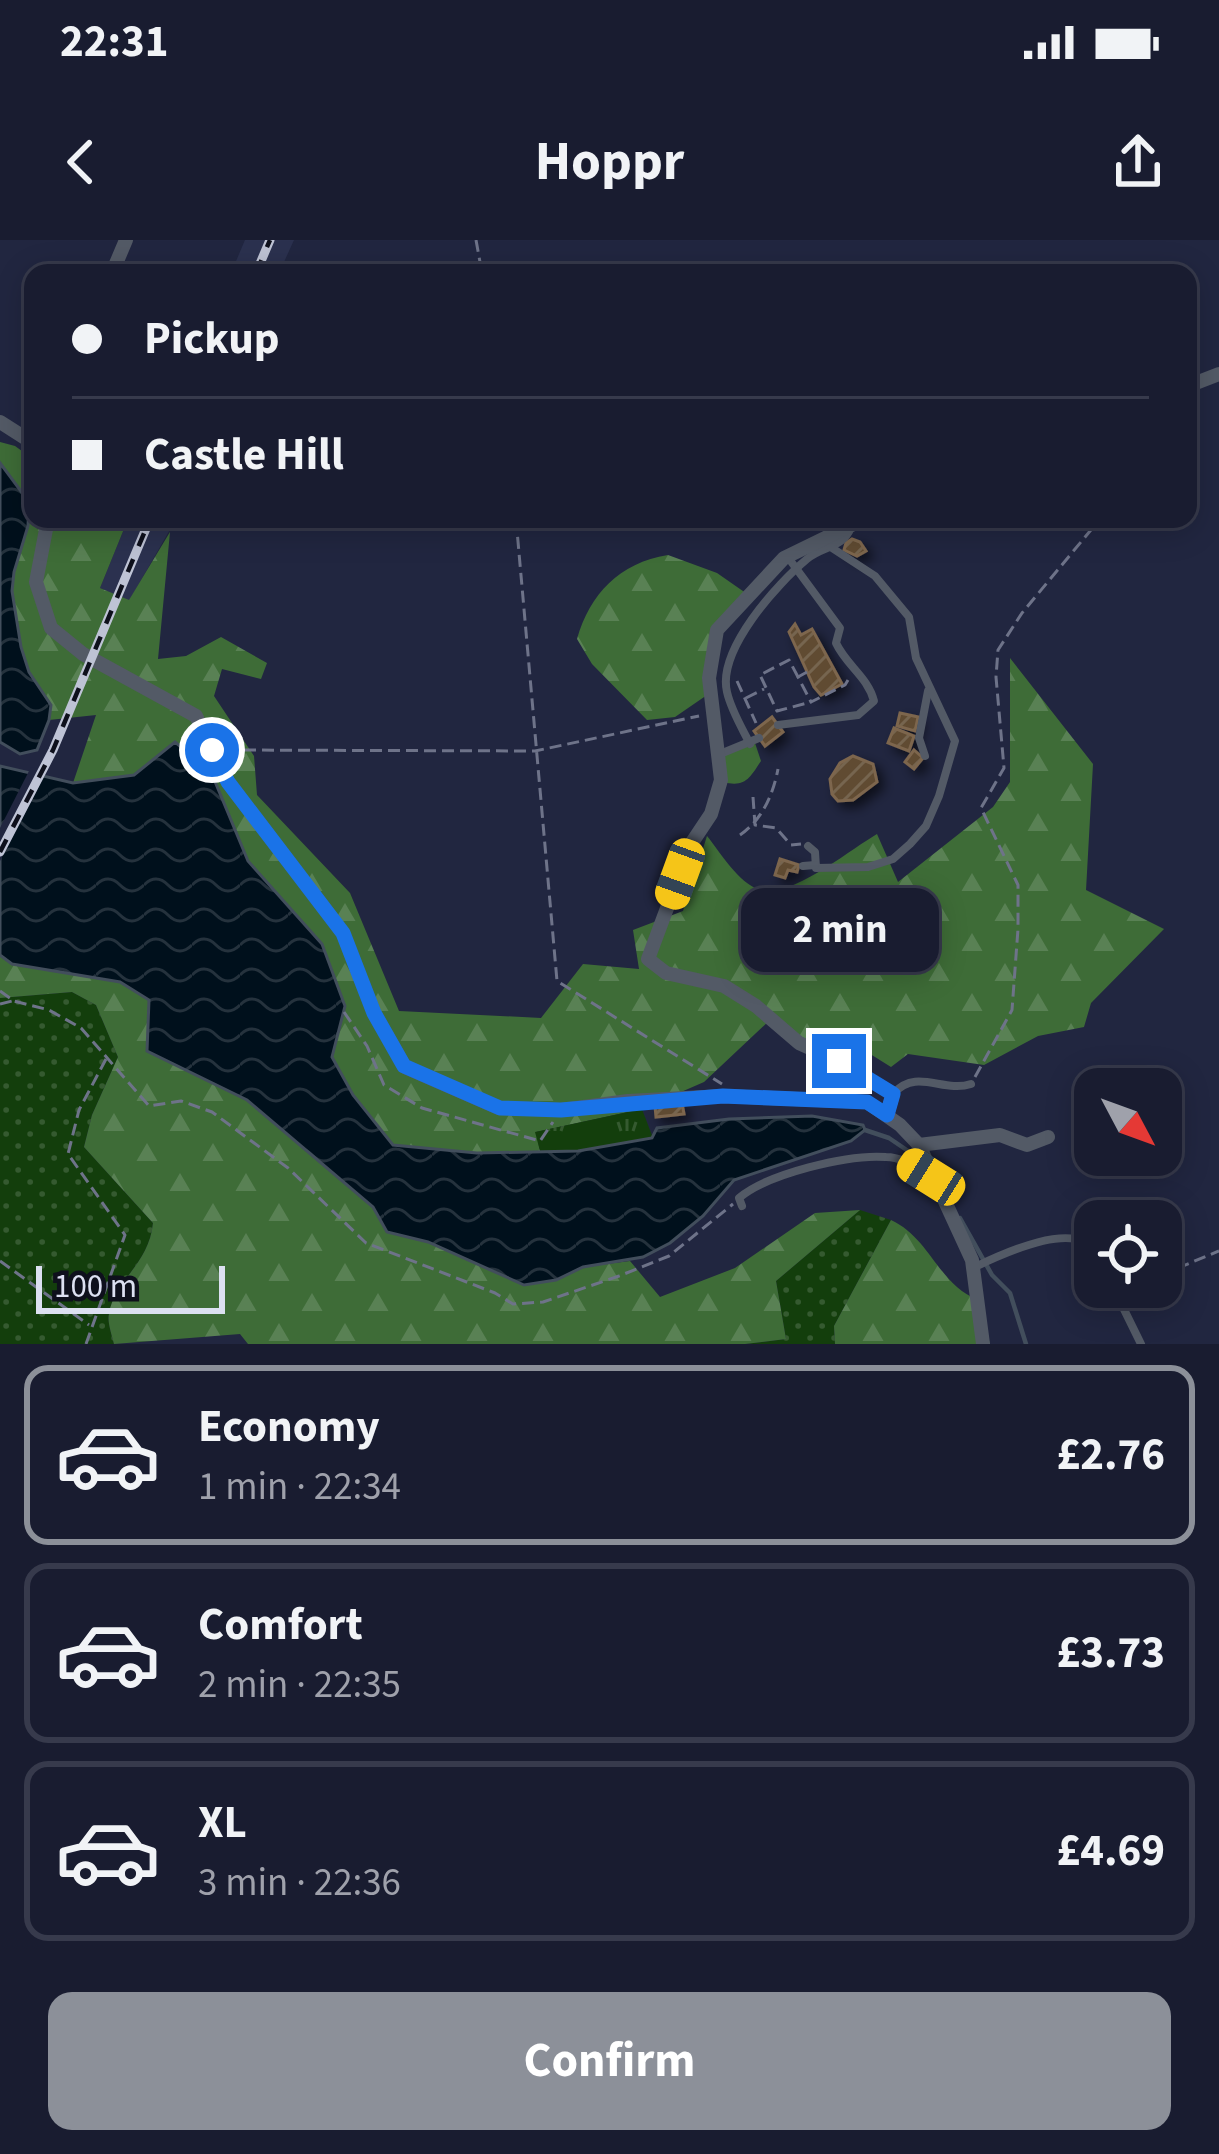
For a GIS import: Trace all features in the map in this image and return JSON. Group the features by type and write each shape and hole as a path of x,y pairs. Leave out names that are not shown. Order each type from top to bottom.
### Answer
{"street":[{"path":"46,528 36,582 51,628 83,654 196,716 228,782 343,933 374,1013 404,1066 500,1108 561,1110 723,1096 867,1102 919,1145 931,1177 981,1264 983,1344"},
{"path":"848,528 792,563 717,630 705,713 721,781 711,814 691,844 648,959 666,973 724,986 799,1043 893,1094 887,1115"},
{"path":"919,1145 1000,1135 1027,1145 1048,1138"}],"lane":[{"path":"718,754 755,741 731,704 725,680 732,651 792,563 847,538 854,528"},
{"path":"803,866 868,868 893,859 926,826 956,741 916,658 909,617 866,568 829,546"},
{"path":"778,725 816,717 857,716 874,701 836,644 840,628 834,615 820,605 792,563"},
{"path":"925,756 920,738 928,689"},
{"path":"808,846 815,852 815,865"},
{"path":"893,1094 899,1086 916,1080 960,1088 971,1084"},
{"path":"741,1202 753,1186 861,1158 891,1156 931,1177"},
{"path":"981,1264 1074,1237"},
{"path":"1123,1308 1141,1344"}],"path":[{"path":"518,528 557,981 721,1082 723,1096"},
{"path":"971,1084 1009,1021 1016,964 1018,885 981,808 1004,768 998,650 1022,613 1093,528"},
{"path":"811,702 789,660 760,676 777,711 811,702 844,685 853,670"},
{"path":"798,677 807,672"},
{"path":"731,704 766,688"},
{"path":"745,698 756,723"},
{"path":"212,750 535,752 705,713"},
{"path":"740,835 772,795 778,770"},
{"path":"753,797 755,825 776,828 791,845 808,846"},
{"path":"0,991 81,1028 149,1106 182,1101 212,1112 250,1138 366,1243 496,1293 513,1304 543,1302 669,1256 741,1202"},
{"path":"0,1004 14,1001"},
{"path":"344,1012 367,1046 384,1085 422,1108 540,1141 561,1110"},
{"path":"86,1344 124,1235 68,1154 79,1109 107,1057"},
{"path":"1182,1266 1219,1251"},
{"path":"0,1261 91,1326"}],"shaded area":[{"path":"245,240 294,240 283,264 235,264"},
{"path":"124,528 171,528 129,601 100,588"}],"green space":[{"path":"0,442 24,452 24,509 15,482 0,463"},
{"path":"24,522 24,528 124,528 100,588 129,600 170,532 158,659 186,656 221,637 267,663 261,679 222,669 214,696 254,756 257,795 350,893 399,1011 541,1018 583,964 639,969 633,930 683,911 707,836 744,881 772,891 803,881 877,834 898,882 993,807 1010,782 1010,658 1093,764 1086,890 1164,929 1091,1003 1084,1027 1038,1036 984,1065 908,1054 891,1067 851,1042 838,1058 771,1019 704,1082 642,1109 536,1132 540,1151 476,1153 393,1145 353,1095 332,1057 345,1006 322,944 248,861 211,772 175,742 134,775 73,783 96,715 49,720 46,700 25,661 13,596"},
{"path":"668,555 717,573 750,596 720,631 707,695 675,717 647,720 592,664 577,639 590,608 609,583 635,565"},
{"path":"755,743 761,761 750,776 737,784 723,782 721,757"},
{"path":"0,955 12,964 120,982 149,1000 147,1051 247,1100 373,1207 387,1232 428,1242 524,1285 556,1280 583,1267 630,1261 660,1297 735,1268 815,1213 860,1210 776,1281 786,1339 745,1344 248,1344 240,1334 114,1344 109,1321 112,1302 145,1250 153,1223 84,1147 92,1115 118,1057 96,1005 72,992 0,998"},
{"path":"72,992 96,1005 118,1057 92,1115 84,1147 153,1223 150,1238 112,1302 109,1321 114,1344 0,1344 0,998"},
{"path":"642,1109 653,1138 578,1151 540,1151 535,1132"},
{"path":"860,1210 891,1220 834,1326 835,1344 745,1344 786,1339 776,1281"},
{"path":"891,1220 915,1238 953,1283 978,1300 990,1344 835,1344 834,1326"}],"water":[{"path":"0,463 24,495 27,528 12,591 21,647 29,672 51,705 37,750 20,754 0,742"},
{"path":"175,742 211,772 248,861 322,944 345,1006 332,1057 353,1095 393,1145 477,1153 578,1151 652,1138 657,1128 812,1116 863,1125 865,1130 851,1141 734,1180 703,1216 670,1243 643,1257 583,1267 556,1280 524,1285 428,1242 387,1232 373,1207 247,1100 147,1051 149,1000 120,982 12,964 0,955 0,766 73,783 134,775"}],"pier":[{"path":"31,767 47,771 0,861 0,828"}],"building":[{"path":"852,539 866,551 857,556 844,550"},
{"path":"795,624 801,635 812,629 842,684 821,695 814,687 789,632"},
{"path":"900,713 918,717 915,731 897,726"},
{"path":"772,717 783,732 765,746 754,731"},
{"path":"894,728 914,736 909,751 888,743"},
{"path":"914,750 923,758 914,769 905,762"},
{"path":"853,756 873,764 877,782 853,800 838,801 830,779 840,763"},
{"path":"780,859 799,865 797,872 788,870 785,878 775,875"},
{"path":"682,1103 684,1114 656,1117 655,1106"}],"waterway":[{"path":"865,1130 889,1138 914,1155"},
{"path":"960,1218 992,1275 1010,1293 1026,1344"}],"railway":[{"path":"260,264 270,240"},
{"path":"0,852 53,750 146,528"}],"route":[{"path":"212,750 228,782 343,933 374,1013 404,1066 500,1108 561,1110 723,1096 867,1102 887,1115 893,1094 839,1061"}]}
